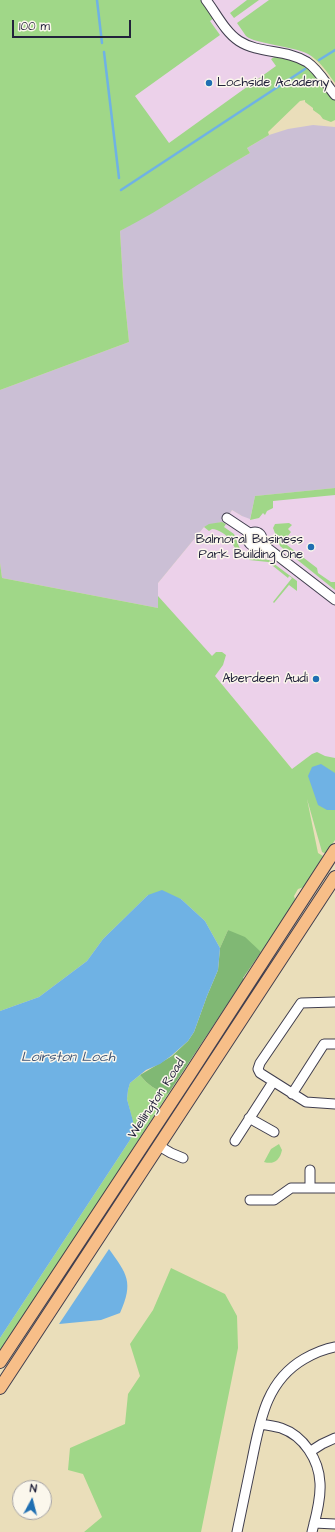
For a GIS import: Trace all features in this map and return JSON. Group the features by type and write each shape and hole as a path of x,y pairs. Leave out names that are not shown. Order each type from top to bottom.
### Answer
{"main road":[{"name":"Wellington Road","path":"0,1362 335,850"},
{"name":"Wellington Road","path":"0,1388 335,877"}],"street":[{"path":"206,0 234,37 250,46 293,56 304,61 316,70 335,95"},
{"path":"227,518 251,534 248,539 251,545 256,546 261,543 335,600"},
{"path":"335,1002 301,1004 260,1063 258,1069 260,1073 273,1082 311,1104 335,1104"},
{"path":"292,1094 324,1044 335,1044"},
{"path":"235,1141 273,1082"},
{"path":"249,1118 274,1132"},
{"path":"159,1146 183,1158"},
{"path":"310,1170 310,1188"},
{"path":"250,1200 274,1200 291,1188 335,1188"},
{"path":"237,1532 260,1424 266,1403 274,1386 290,1368 306,1358 335,1348"},
{"path":"260,1424 273,1426 286,1431 311,1451 317,1464 320,1483 313,1528 335,1524"},
{"path":"311,1451 335,1438"}],"shaded area":[{"name":"Lochside Academy","path":"195,0 335,0 335,41 171,152 129,93"},
{"path":"313,125 335,127 335,488 255,496 250,519 232,510 224,523 221,522 204,527 158,583 158,608 2,578 0,563 0,390 129,342 123,283 120,231 250,153 247,148 269,135 288,129"},
{"path":"335,488 335,840 326,854 322,852 302,781 158,608 158,583 204,527 224,523 232,510 242,516 255,496"}],"green space":[{"path":"0,0 201,0 214,18 210,21 220,35 135,96 169,143 276,66 271,59 276,56 293,59 308,67 335,100 335,120 331,122 323,119 305,102 305,100 300,101 268,132 269,135 247,148 250,153 217,172 153,213 120,231 123,283 129,342 0,390"},
{"path":"247,0 259,0 234,18 230,13"},
{"path":"269,0 335,0 335,83 320,63 308,54 257,41 246,36 237,23"},
{"path":"335,488 335,495 273,501 273,508 267,511 265,515 263,513 259,518 250,520 255,496"},
{"path":"222,522 226,524 224,527 234,534 240,549 239,551 222,533 214,529 209,531 204,527 209,524"},
{"path":"289,523 292,525 288,529 291,532 283,542 317,568 318,573 331,582 335,582 335,590 280,546 273,528 275,524"},
{"path":"251,557 269,560 297,581 297,591 289,585 274,603 273,602 292,578 289,576 288,578 268,562 249,560"},
{"path":"0,563 2,578 158,608 158,596 212,656 216,652 222,652 226,655 223,665 215,676 292,769 317,752 325,756 335,758 335,840 326,854 322,852 307,799 318,853 323,856 304,887 298,889 294,896 294,904 261,952 228,930 220,948 205,921 181,899 148,895 103,939 87,961 39,997 0,1011"},
{"path":"228,930 245,937 261,952 168,1094 159,1091 146,1082 140,1075 172,1056 188,1041 194,1032 218,970 220,948"},
{"path":"140,1075 152,1087 168,1094 43,1288 0,1351 0,1338 130,1140 133,1122 127,1099 128,1090 130,1083"},
{"path":"279,1144 282,1150 280,1157 271,1163 264,1162 271,1149"},
{"path":"171,1268 225,1294 237,1316 238,1348 201,1532 84,1532 102,1517 83,1474 68,1470 70,1448 125,1424 128,1394 140,1376 130,1344 153,1310"}],"water":[{"path":"321,764 335,773 335,810 327,810 318,805 308,776 312,767"},
{"name":"Loirston Loch","path":"162,890 181,899 205,921 220,948 218,970 194,1032 188,1041 160,1064 146,1070 130,1083 127,1099 133,1121 133,1130 130,1140 0,1338 0,1011 39,997 87,961 103,939 148,895"},
{"path":"109,1249 124,1272 126,1279 127,1293 120,1313 101,1320 59,1324"}],"waterway":[{"path":"97,0 102,43"},
{"path":"319,60 335,50"},
{"path":"104,52 119,178"},
{"path":"121,190 305,69"}],"place":[{"name":"Lochside Academy","path":"209,83"},
{"name":"Balmoral Business Park Building One","path":"311,547"},
{"name":"Aberdeen Audi","path":"316,679"}]}
